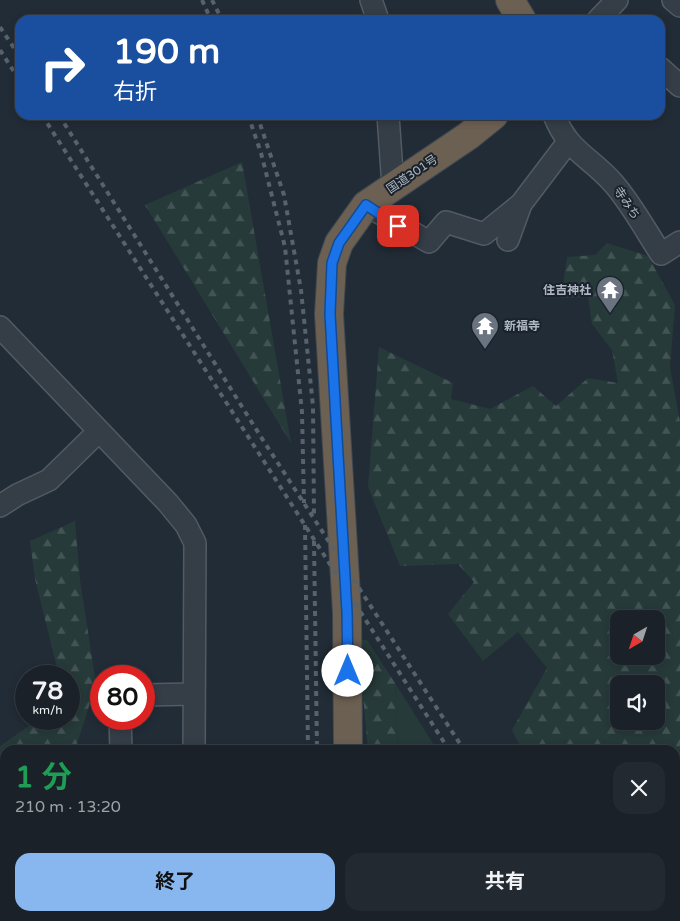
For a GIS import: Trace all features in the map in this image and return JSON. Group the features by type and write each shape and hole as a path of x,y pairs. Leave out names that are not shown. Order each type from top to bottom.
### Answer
{"highway":[{"path":"510,0 519,15"},
{"name":"国道301号","path":"348,745 347,612 330,314 332,263 339,243 366,205 487,120"}],"street":[{"path":"371,0 376,15"},
{"path":"605,15 617,0"},
{"path":"673,0 680,6"},
{"path":"665,72 680,86"},
{"path":"388,120 393,187"},
{"path":"366,205 429,242 446,222 484,234 521,204 568,142 561,133 556,120"},
{"name":"寺みち","path":"568,142 614,183 661,254 680,242"},
{"path":"508,240 521,204"},
{"path":"0,327 98,432 168,503 186,526 195,543 194,745"},
{"path":"0,506 17,494 49,480 98,432"},
{"path":"155,695 194,694"},
{"path":"120,730 121,745"}],"green space":[{"path":"242,162 291,443 145,205"},
{"path":"607,243 648,256 675,305 670,367 680,422 680,745 520,745 512,730 547,668 518,632 483,661 448,614 474,582 458,564 400,566 368,487 379,347 453,383 451,399 490,409 533,386 556,406 588,378 618,383 612,350 592,324 588,297 561,298 567,257 595,255"},
{"path":"75,521 80,580 93,665 90,665 90,703 77,745 1,745 23,730 80,730 80,665 56,665 35,579 30,541"},
{"path":"358,640 367,640 395,683 398,745 368,745"},
{"path":"395,683 434,745 398,745"}],"railway":[{"path":"202,0 209,15"},
{"path":"212,0 220,15"},
{"path":"0,27 15,50"},
{"path":"0,50 15,73"},
{"path":"45,120 446,745"},
{"path":"62,120 261,437 461,745"},
{"path":"250,120 261,153 285,247 302,412 304,503"},
{"path":"259,120 284,195 301,290 313,406 314,516"},
{"path":"305,525 308,745"},
{"path":"314,541 317,745"}],"place":[{"name":"住吉神社","path":"610,314"},
{"name":"新福寺","path":"485,350"}],"route":[{"path":"348,671 347,612 330,314 332,263 339,243 366,205 398,226"}]}
